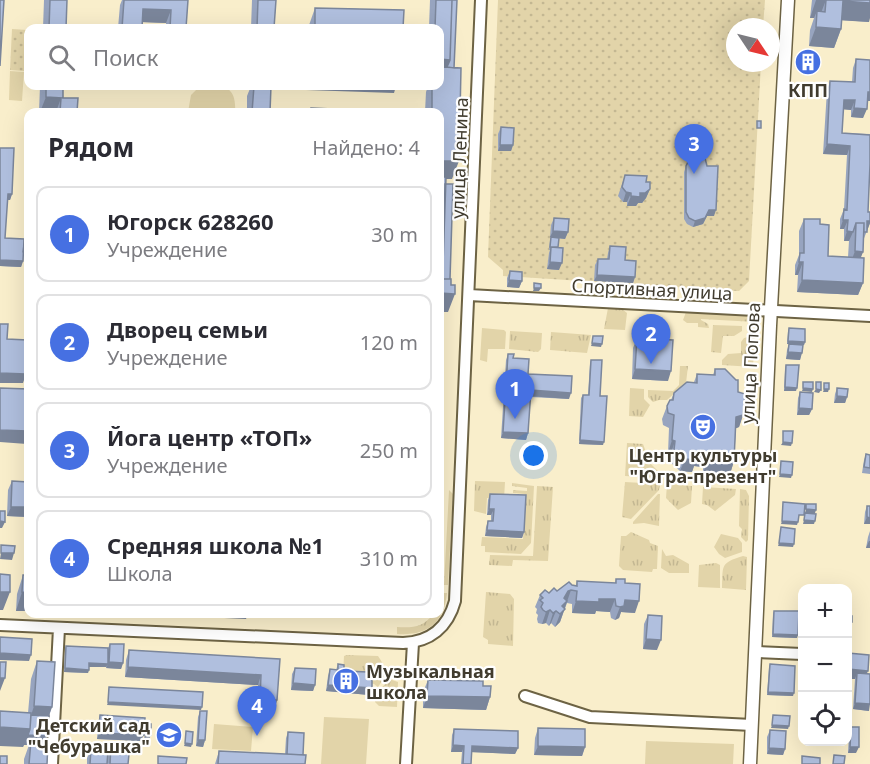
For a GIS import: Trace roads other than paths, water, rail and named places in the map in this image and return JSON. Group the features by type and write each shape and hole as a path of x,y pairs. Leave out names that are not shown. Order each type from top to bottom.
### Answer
{"street":[{"name":"улица Ленина","path":"413,643 427,639 436,632 448,617 455,601 481,0"},
{"name":"улица Попова","path":"750,764 788,0"},
{"name":"Спортивная улица","path":"469,296 870,316"},
{"path":"0,625 391,644 413,643 406,764"},
{"path":"52,764 59,628"},
{"path":"756,652 798,654"},
{"path":"525,696 590,717 752,725"}],"place":[{"name":"КПП","path":"808,62"},
{"name":"Йога центр «ТОП»","path":"694,174"},
{"name":"Дворец семьи","path":"651,364"},
{"name":"Югорск 628260","path":"515,419"},
{"name":"Центр культуры \"Югра-презент\"","path":"703,427"},
{"name":"Музыкальная школа","path":"346,681"},
{"name":"Детский сад \"Чебурашка\"","path":"169,735"},
{"name":"Средняя школа №1","path":"257,736"}]}
